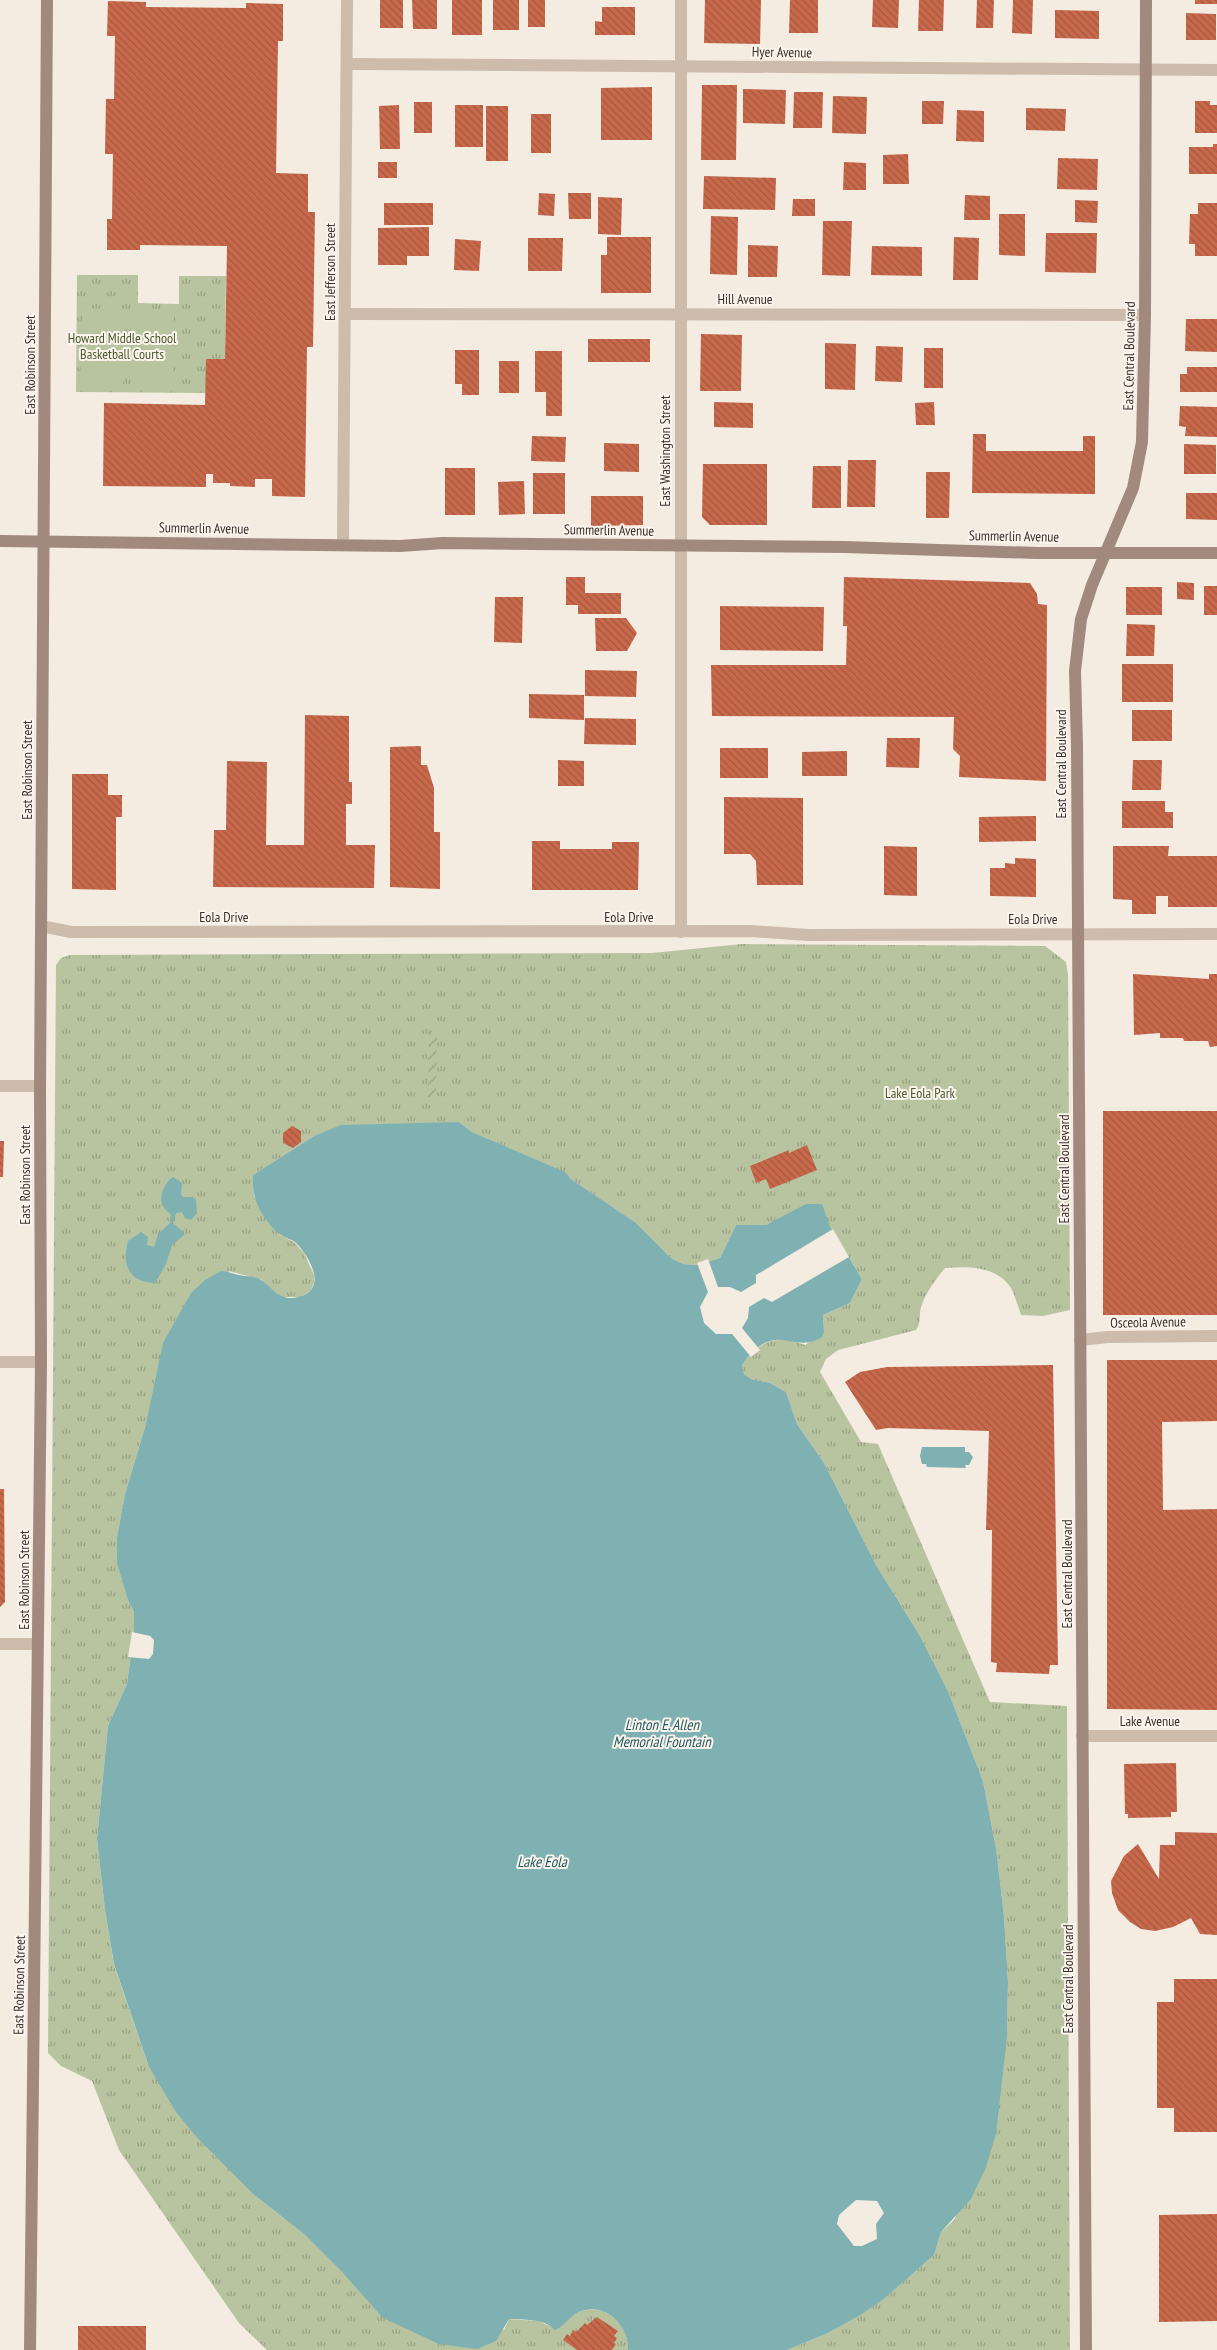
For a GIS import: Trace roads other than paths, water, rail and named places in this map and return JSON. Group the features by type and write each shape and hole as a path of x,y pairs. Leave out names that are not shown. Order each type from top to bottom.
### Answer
{"street":[{"name":"East Robinson Street","path":"30,2350 41,1362 40,1086 47,0"},
{"name":"East Jefferson Street","path":"343,544 347,0"},
{"name":"East Washington Street","path":"681,0 681,932"},
{"name":"East Central Boulevard","path":"1086,2350 1075,671 1076,646 1081,619 1092,585 1108,552 1133,488 1140,459 1143,428 1145,315 1146,0"},
{"name":"Hyer Avenue","path":"347,64 1217,70"},
{"name":"Hill Avenue","path":"345,314 1145,315"},
{"name":"Summerlin Avenue","path":"0,541 680,545 1217,553"},
{"name":"Eola Drive","path":"41,926 71,932 751,931 808,935 1217,934"},
{"path":"0,1086 40,1086"},
{"name":"Osceola Avenue","path":"1080,1340 1108,1337 1217,1336"},
{"path":"0,1362 41,1362"},
{"path":"0,1644 38,1644"},
{"name":"Lake Avenue","path":"1082,1736 1217,1736"}],"water":[{"name":"Lake Eola","path":"459,1122 472,1132 565,1172 571,1179 635,1222 671,1258 683,1264 698,1265 720,1258 736,1225 766,1225 806,1204 822,1204 830,1226 862,1279 850,1303 823,1315 824,1332 822,1337 811,1342 802,1343 774,1340 765,1343 754,1351 742,1365 744,1374 751,1379 770,1383 786,1392 797,1424 824,1463 876,1565 920,1636 948,1691 983,1781 996,1848 1004,1916 1008,1982 1007,2037 996,2134 986,2167 971,2199 941,2232 934,2255 884,2299 860,2315 828,2333 787,2350 628,2350 627,2341 620,2324 606,2313 589,2309 575,2314 555,2330 545,2323 509,2319 496,2341 477,2349 439,2344 383,2318 343,2273 304,2234 253,2194 198,2139 176,2112 149,2067 114,1964 105,1910 97,1839 108,1726 127,1684 134,1631 134,1612 128,1600 117,1563 117,1537 125,1494 146,1424 163,1343 191,1293 205,1280 221,1271 258,1278 278,1294 290,1298 306,1294 314,1285 315,1278 311,1264 303,1251 295,1242 283,1236 271,1226 258,1206 253,1186 253,1175 314,1136 341,1125","holes":["856,2200 877,2201 884,2213 876,2224 877,2239 862,2246 854,2246 837,2224 839,2215"]},
{"path":"173,1177 182,1183 181,1194 183,1197 193,1197 196,1200 197,1213 191,1220 185,1218 182,1212 176,1213 173,1223 184,1235 172,1245 166,1264 155,1283 146,1282 133,1276 129,1271 126,1258 128,1241 141,1232 148,1237 147,1245 154,1247 158,1234 170,1223 171,1215 163,1206 161,1198 165,1186"},
{"path":"922,1447 965,1447 965,1452 969,1452 973,1457 969,1465 965,1465 966,1468 927,1467 926,1464 922,1464 920,1456"}],"park label":[{"name":"Howard Middle School Basketball Courts","path":"122,346"},
{"name":"Lake Eola Park","path":"920,1093"}],"water label":[{"name":"Linton E. Allen Memorial Fountain","path":"662,1732"}]}
